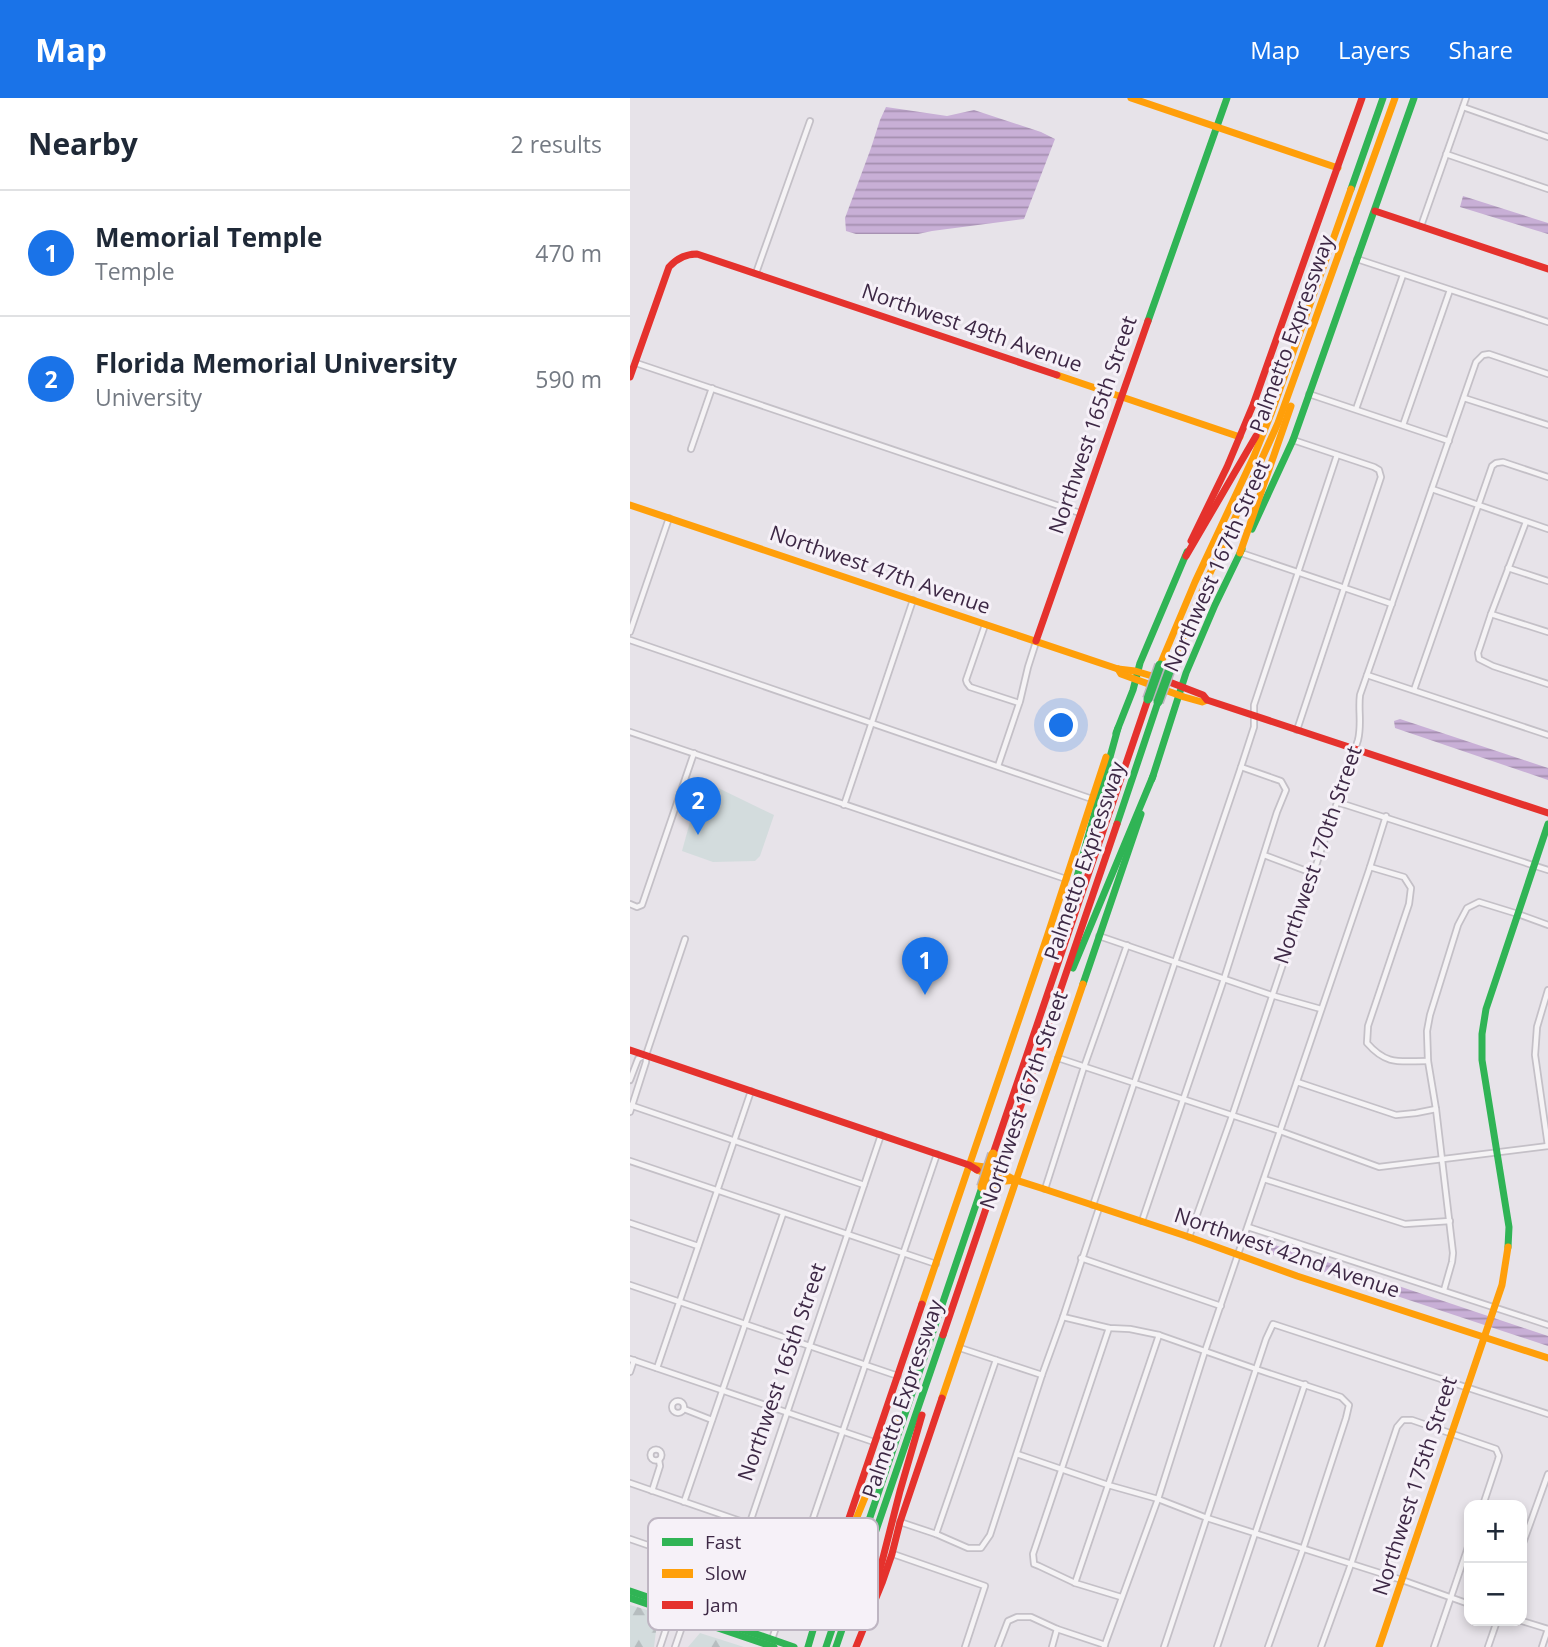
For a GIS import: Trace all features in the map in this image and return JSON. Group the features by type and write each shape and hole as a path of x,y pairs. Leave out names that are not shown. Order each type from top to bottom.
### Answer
{"main road":[{"path":"1131,98 1338,168"},
{"name":"Northwest 165th Street","path":"1036,641 1227,98"},
{"name":"Northwest 167th Street","path":"849,1518 1092,799 1137,676 1197,527 1227,467 1264,377 1362,98"},
{"name":"Palmetto Expressway","path":"877,1518 934,1362 1045,1002 1195,582 1254,456 1383,98"},
{"name":"Palmetto Expressway","path":"1165,667 1265,454 1307,346 1395,98"},
{"name":"Northwest 167th Street","path":"878,1592 1098,936 1147,798 1180,691 1215,605 1293,440 1414,98"},
{"path":"1374,211 1548,270"},
{"name":"Northwest 49th Avenue","path":"635,363 670,267 678,257 693,253 1240,437"},
{"path":"1240,553 1301,376 1307,346"},
{"path":"630,377 635,363"},
{"path":"1186,556 1270,414"},
{"name":"Northwest 47th Avenue","path":"630,505 1118,668 1121,674 1203,695 1297,730 1548,813"},
{"path":"1042,625 1045,636 1058,649"},
{"name":"Palmetto Expressway","path":"998,1156 1057,997 1153,700"},
{"path":"1045,1002 1050,972 1118,728"},
{"path":"1057,997 1073,967 1153,776"},
{"name":"Northwest 175th Street","path":"1379,1647 1504,1275 1510,1227 1482,1060 1482,1034 1486,1009 1548,824"},
{"name":"Northwest 42nd Avenue","path":"630,1050 969,1165 978,1164 1008,1174 1016,1180 1297,1276 1548,1357"},
{"name":"Palmetto Expressway","path":"872,1518 914,1388 987,1189"},
{"path":"878,1577 934,1362"},
{"path":"857,1518 897,1420 914,1388"},
{"path":"630,1591 648,1599"},
{"path":"630,1598 648,1603"},
{"path":"732,1630 772,1644 794,1647"},
{"path":"740,1630 772,1644"},
{"name":"Northwest 167th Street","path":"808,1647 813,1630"},
{"name":"Northwest 167th Street","path":"856,1647 863,1630"}],"street":[{"path":"1420,226 1466,98"},
{"path":"1462,107 1548,137"},
{"path":"756,273 810,121"},
{"path":"1446,154 1548,189"},
{"path":"1357,259 1548,322"},
{"path":"1356,409 1403,274"},
{"path":"1403,425 1450,290"},
{"name":"Northwest 170th Street","path":"1189,1237 1360,730 1360,695 1476,362 1483,355 1489,354 1548,374"},
{"path":"635,363 1080,513"},
{"path":"691,449 712,388"},
{"path":"1309,394 1449,441"},
{"path":"1464,398 1548,425"},
{"path":"1293,440 1374,467 1381,473 1297,730"},
{"path":"900,1522 968,1548 981,1548 990,1535 1063,1317 1133,1083 1254,727 1254,705 1337,455"},
{"path":"1414,690 1492,466 1503,462 1548,477"},
{"path":"1432,489 1548,529"},
{"path":"630,632 669,518"},
{"path":"1526,522 1478,653 1479,659 1493,666 1548,684"},
{"path":"1240,553 1392,604"},
{"path":"1508,568 1548,581"},
{"path":"844,805 913,600"},
{"path":"1491,614 1548,632"},
{"path":"985,625 967,683 970,687 1019,703"},
{"path":"630,640 1092,799"},
{"name":"Northwest 165th Street","path":"998,766 1036,641"},
{"path":"1367,675 1548,736"},
{"path":"630,732 1066,879"},
{"path":"630,904 637,907 642,905 694,753"},
{"path":"1142,1222 1286,790 1281,781 1241,767"},
{"path":"1337,802 1548,870"},
{"path":"998,1647 1008,1621 1017,1617 1031,1617 1104,1646 1157,1499 1386,816"},
{"path":"1264,855 1312,873"},
{"path":"1370,867 1404,877 1411,888 1409,904 1368,1026 1367,1043 1376,1054 1389,1060 1428,1061"},
{"path":"1444,1290 1452,1262 1450,1221 1428,1061 1427,1031 1430,1015 1458,925 1467,908 1479,902 1546,924"},
{"path":"1098,936 1271,995 1321,1009"},
{"path":"685,939 631,1108 864,1185"},
{"path":"1044,1189 1127,945"},
{"path":"1057,1058 1280,1131 1379,1167 1497,1154 1548,1146 1535,1055 1537,1027 1548,990"},
{"path":"630,1080 638,1059 646,1055"},
{"path":"1297,1082 1396,1115 1436,1109"},
{"path":"657,1368 751,1091"},
{"name":"Northwest 165th Street","path":"751,1518 881,1135"},
{"path":"813,1518 937,1154"},
{"path":"630,1161 936,1264"},
{"path":"1264,1179 1405,1224 1450,1221"},
{"path":"684,1502 783,1213"},
{"path":"630,1223 698,1246"},
{"path":"1248,1227 1548,1325"},
{"path":"1081,1258 1221,1306"},
{"path":"630,1285 898,1376"},
{"path":"1063,1317 1109,1328 1159,1335 1341,1396 1349,1405 1268,1647"},
{"path":"1164,1647 1273,1324 1548,1414"},
{"path":"1109,1328 1033,1554 1034,1564 1075,1583 1121,1597"},
{"path":"1075,1583 1159,1335"},
{"path":"959,1348 1042,1375"},
{"path":"630,1372 632,1360 875,1442"},
{"path":"936,1534 996,1360"},
{"path":"1217,1647 1305,1384"},
{"path":"684,1409 712,1420"},
{"path":"1321,1647 1397,1427 1403,1420 1412,1420 1494,1448 1498,1452 1498,1460 1485,1500"},
{"path":"1017,1454 1464,1602"},
{"path":"652,1491 660,1466 659,1460"},
{"path":"1527,1531 1548,1474"},
{"path":"630,1483 731,1518"},
{"path":"630,1539 648,1545"},
{"path":"892,1554 985,1586 965,1647"},
{"path":"1434,1647 1464,1559"},
{"path":"1527,1623 1548,1629 1542,1647"},
{"path":"1488,1647 1495,1626"},
{"path":"1052,1647 1057,1629"},
{"path":"660,1647 666,1630"},
{"path":"675,1647 681,1630"}],"green space":[{"path":"710,784 774,815 760,856 755,861 713,862 682,851 699,789"},
{"path":"630,1605 648,1610 648,1630 656,1630 654,1647 630,1647"},
{"path":"700,1633 744,1647 688,1647"}],"shaded area":[{"path":"886,107 947,116 974,110 1055,139 1024,219 918,234 856,234 846,231 845,218"},
{"path":"1463,196 1548,223 1548,234 1460,207"},
{"path":"1400,719 1548,768 1548,780 1395,728 1394,721"},
{"path":"1250,1238 1548,1336 1548,1346 1249,1246"}],"traffic: fast":[{"path":"1148,321 1227,98"},
{"path":"1351,189 1383,98"},
{"path":"1252,529 1293,440 1414,98"},
{"path":"1152,779 1186,673 1242,549"},
{"path":"1116,733 1133,690 1140,663 1187,552"},
{"path":"1148,699 1160,665"},
{"path":"1158,702 1170,669"},
{"path":"1117,824 1158,702"},
{"path":"1058,946 1118,728"},
{"path":"1073,968 1153,776"},
{"path":"1083,984 1141,814"},
{"path":"1508,1247 1509,1227 1482,1060 1482,1034 1486,1009 1548,824"},
{"path":"870,1518 982,1187"},
{"path":"878,1525 943,1335"},
{"path":"630,1591 648,1597"},
{"path":"630,1598 648,1604"},
{"path":"724,1630 774,1647"},
{"path":"744,1630 794,1647"},
{"path":"808,1647 813,1630"},
{"path":"826,1647 832,1630"},
{"path":"836,1647 842,1630"}],"traffic: slow":[{"path":"1131,98 1338,168"},
{"path":"1170,669 1278,423 1395,98"},
{"path":"1160,665 1271,414 1351,189"},
{"path":"1057,375 1240,437"},
{"path":"1240,553 1291,406"},
{"path":"630,505 1118,669 1159,678"},
{"path":"1118,669 1121,674 1184,697 1202,702 1207,700"},
{"path":"922,1304 1106,757"},
{"path":"942,1398 1083,984"},
{"path":"982,1187 993,1154"},
{"path":"992,1191 1003,1158"},
{"path":"969,1165 993,1168 1015,1180"},
{"path":"977,1170 1006,1181 1016,1180 1044,1189 1548,1358"},
{"path":"1379,1647 1502,1285 1508,1247"},
{"path":"857,1518 898,1417"}],"traffic: jam":[{"path":"1191,541 1253,405 1362,98"},
{"path":"1375,211 1548,269"},
{"path":"630,377 669,267 682,257 697,254 1057,375"},
{"path":"1036,641 1148,321"},
{"path":"1186,556 1256,436"},
{"path":"1159,678 1203,695 1207,700 1548,813"},
{"path":"993,1154 1148,699"},
{"path":"1003,1158 1117,824"},
{"path":"630,1050 969,1165 977,1170"},
{"path":"943,1335 992,1191"},
{"path":"849,1518 922,1304"},
{"path":"878,1593 942,1398"},
{"path":"878,1577 922,1415"},
{"path":"856,1647 863,1630"}],"place":[{"name":"Florida Memorial University","path":"698,835"},
{"name":"Memorial Temple","path":"925,995"}]}
